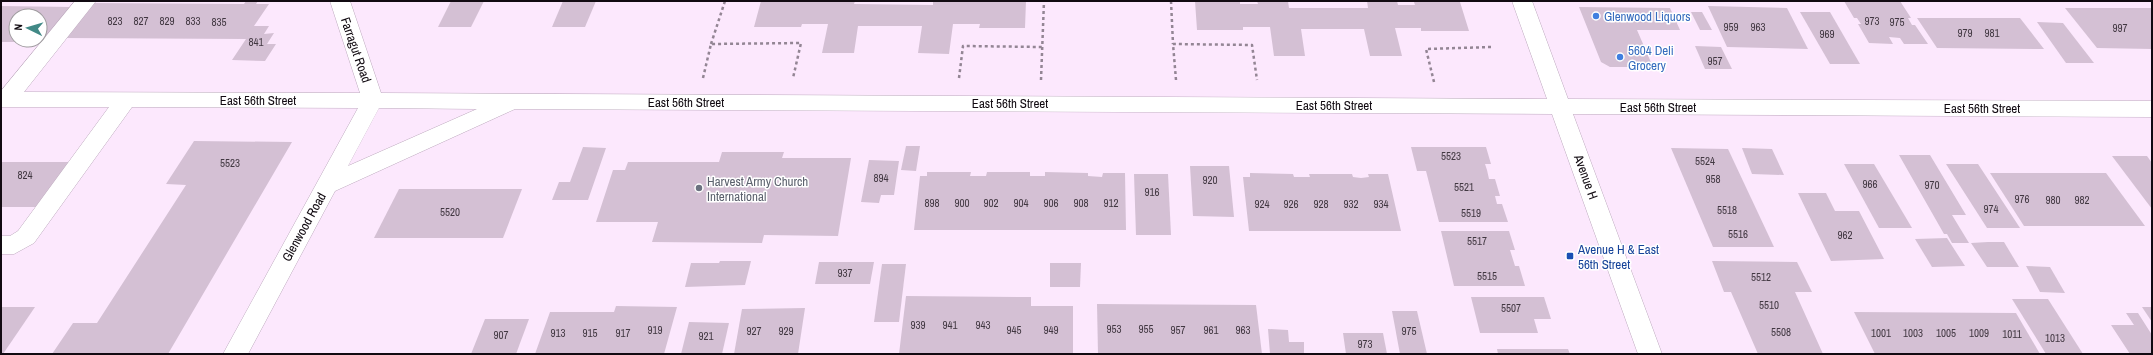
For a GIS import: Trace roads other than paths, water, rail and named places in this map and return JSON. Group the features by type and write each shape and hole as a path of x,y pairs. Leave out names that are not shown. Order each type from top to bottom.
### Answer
{"street":[{"path":"4,99 86,1"},
{"name":"Farragut Road","path":"340,1 373,100"},
{"name":"Avenue H","path":"1522,1 1650,354"},
{"name":"East 56th Street","path":"4,99 2152,109"},
{"path":"1,244 14,245 26,237 126,100"},
{"name":"Glenwood Road","path":"235,354 373,100"},
{"name":"East 56th Street","path":"327,185 515,101"}],"place":[{"name":"Glenwood Liquors","path":"1596,16"},
{"name":"5604 Deli Grocery","path":"1620,57"},
{"name":"Harvest Army Church International","path":"699,188"},
{"name":"Avenue H & East 56th Street","path":"1570,256"}]}
